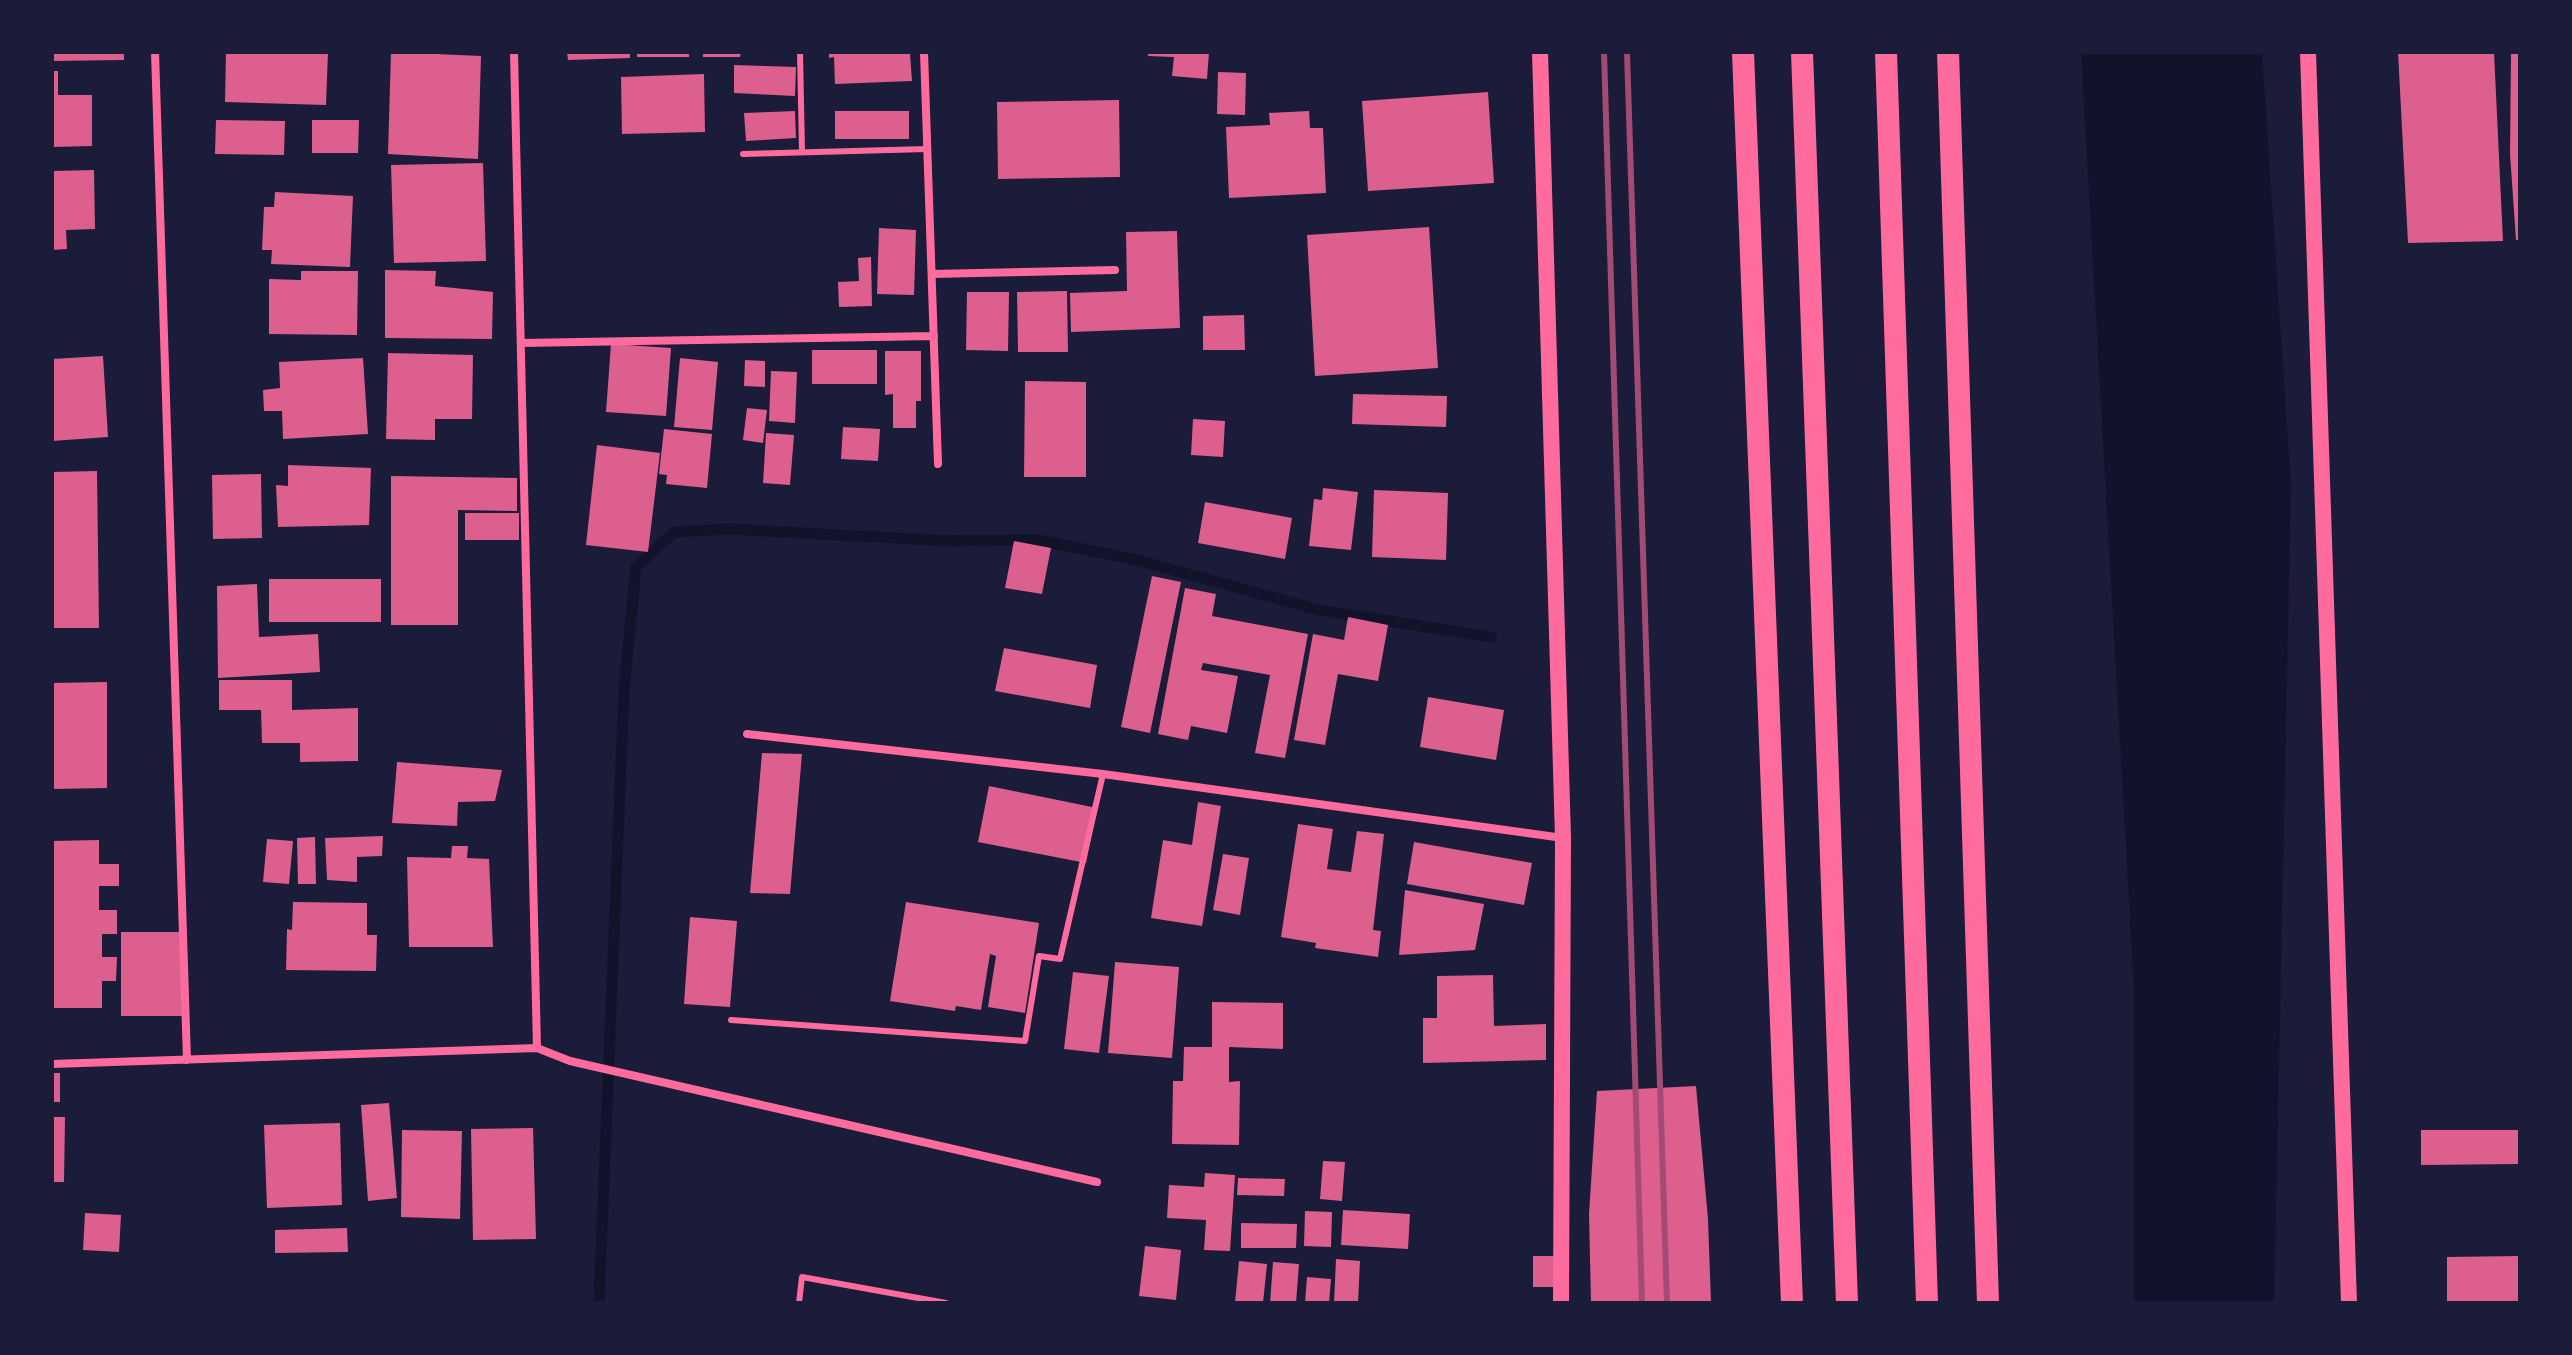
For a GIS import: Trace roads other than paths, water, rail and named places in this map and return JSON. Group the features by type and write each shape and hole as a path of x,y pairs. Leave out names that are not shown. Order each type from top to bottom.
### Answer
{"highway":[{"path":"1743,52 1792,1303"},
{"path":"1802,52 1847,1303"},
{"path":"1886,52 1927,1303"},
{"path":"1948,52 1988,1303"}],"main road":[{"path":"1540,52 1563,838 1561,1303"},
{"path":"2308,52 2349,1303"}],"street":[{"path":"155,52 187,1060"},
{"path":"514,52 537,1048"},
{"path":"924,52 938,464"},
{"path":"932,274 1115,270"},
{"path":"521,343 934,336"},
{"path":"747,734 1103,774 1563,838"},
{"path":"52,1064 537,1048 570,1061 1097,1182"}],"lane":[{"path":"800,52 802,152"},
{"path":"743,154 927,149"},
{"path":"731,1020 1025,1041 1039,956 1060,959 1103,774"},
{"path":"799,1303 802,1277 946,1303"}],"waterway":[{"path":"599,1303 624,689 636,567 674,532 729,529 951,541 1038,540 1137,560 1319,610 1491,637"}],"railway":[{"path":"1604,52 1642,1303"},
{"path":"1627,52 1667,1303"}]}
